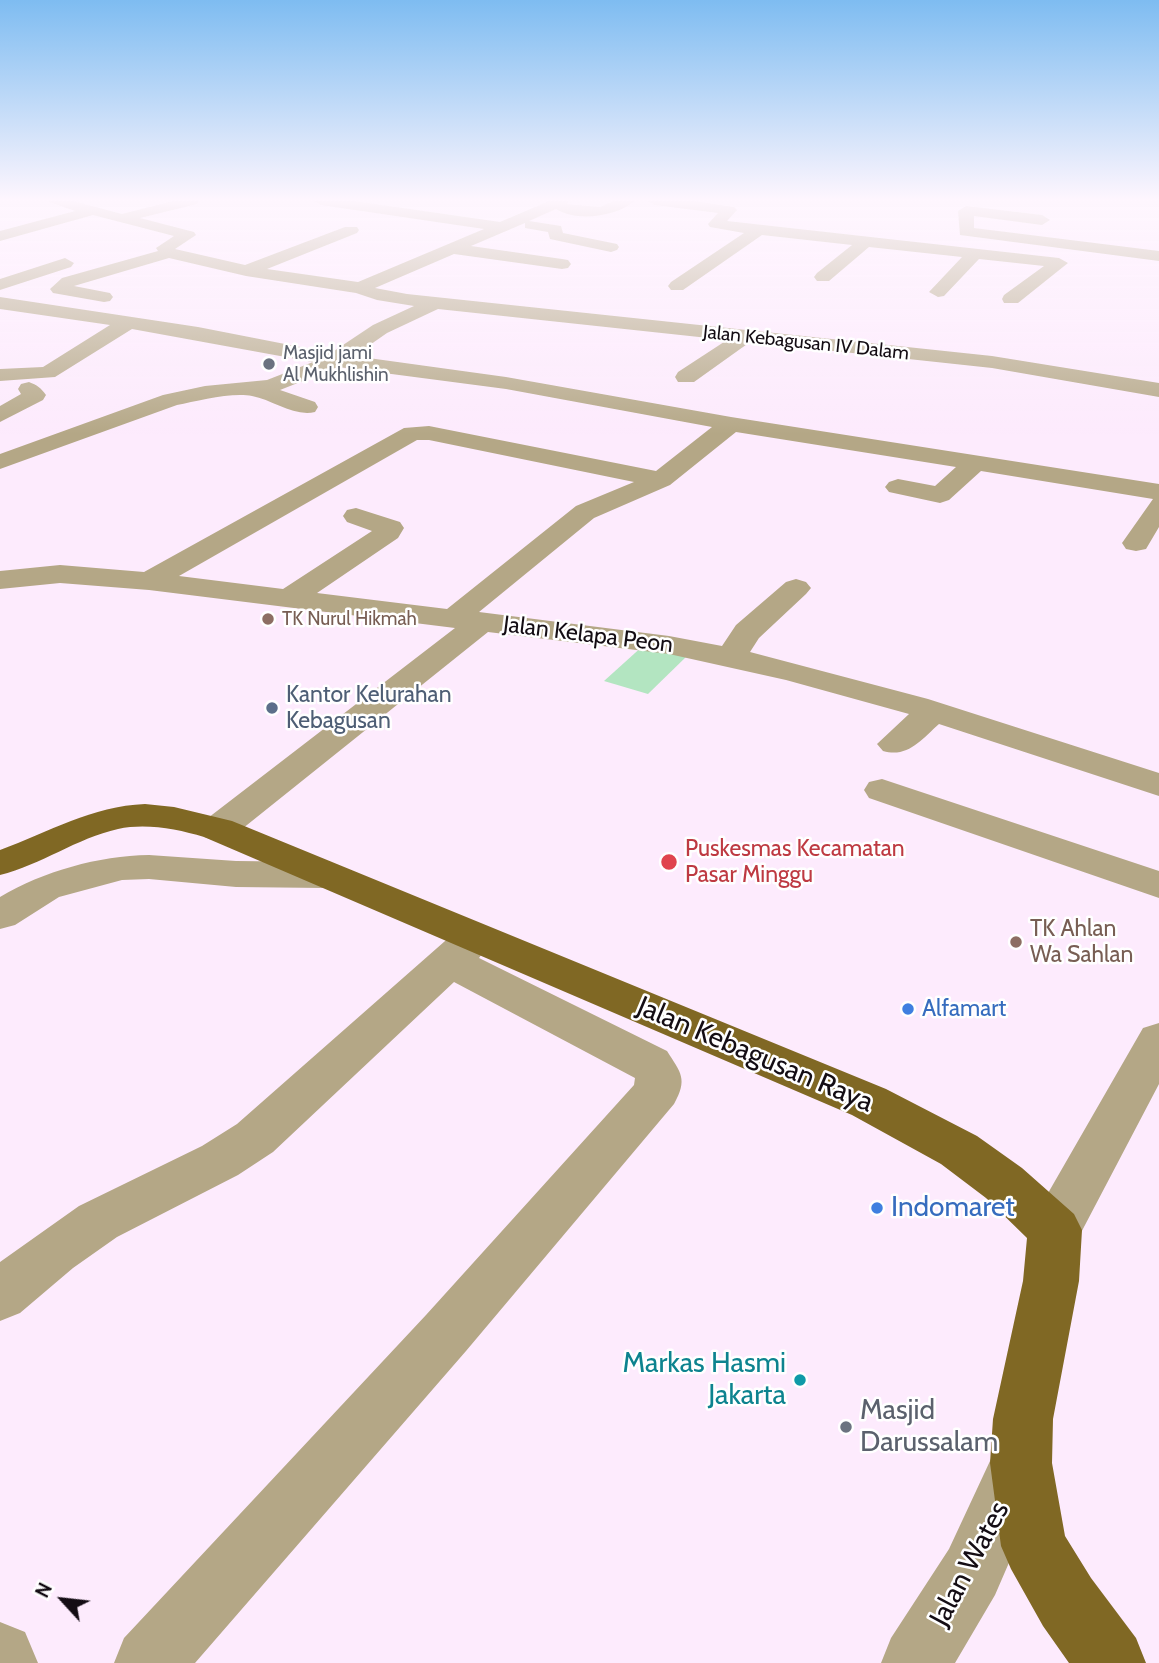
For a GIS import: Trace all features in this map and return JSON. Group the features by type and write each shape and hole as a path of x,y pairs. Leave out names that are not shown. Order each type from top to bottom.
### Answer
{"main road":[{"name":"Jalan Kebagusan Raya","path":"0,863 100,822 119,817 147,815 179,818 218,829 324,875 463,949 869,1102 959,1150 1004,1183 1055,1230"},
{"path":"1055,1230 1051,1280 1023,1419 1021,1463 1034,1546 1067,1602 1111,1663"}],"street":[{"path":"0,285 19,279"},
{"path":"80,279 58,289 118,299"},
{"name":"Jalan Kebagusan IV Dalam","path":"297,279 360,288 377,295 436,303 992,362 1159,390"},
{"path":"360,288 382,279"},
{"path":"677,286 688,279"},
{"path":"938,292 951,279"},
{"path":"1012,299 1039,279"},
{"path":"0,462 171,400 283,383 335,360 380,329 436,303"},
{"path":"6,307 198,333 335,360 506,383 731,424 1159,492"},
{"path":"0,375 48,373 128,323"},
{"path":"686,377 744,337"},
{"path":"38,352 75,354"},
{"path":"0,415 35,395 29,389"},
{"path":"254,389 307,407"},
{"path":"218,829 468,620 586,512 661,480 731,424"},
{"path":"149,581 412,433 429,433 661,480"},
{"path":"0,442 34,450"},
{"path":"898,487 940,495 974,464"},
{"path":"1136,543 1159,505"},
{"path":"289,598 388,532 390,528 356,516"},
{"name":"Jalan Kelapa Peon","path":"0,580 60,573 149,581 669,645 732,656 932,712 1159,785"},
{"path":"732,656 747,632 796,588"},
{"path":"895,744 932,712"},
{"path":"882,790 1159,885"},
{"path":"0,915 45,888 122,868 183,868 236,874 324,875"},
{"path":"0,1296 23,1275 110,1214 232,1156 463,949 650,1063 659,1077 657,1091 446,1333 149,1663"},
{"path":"1055,1230 1159,1040"},
{"name":"Jalan Wates","path":"916,1663 972,1572 1021,1463"},
{"path":"0,1657 3,1663"}],"green space":[{"path":"645,644 687,656 648,694 604,681"}],"place":[{"name":"Masjid jami Al Mukhlishin","path":"269,364"},
{"name":"TK Nurul Hikmah","path":"268,619"},
{"name":"Kantor Kelurahan Kebagusan","path":"272,708"},
{"name":"Puskesmas Kecamatan Pasar Minggu","path":"669,862"},
{"name":"TK Ahlan Wa Sahlan","path":"1016,942"},
{"name":"Alfamart","path":"908,1009"},
{"name":"Indomaret","path":"877,1208"},
{"name":"Markas Hasmi Jakarta","path":"800,1380"},
{"name":"Masjid Darussalam","path":"846,1427"}]}
